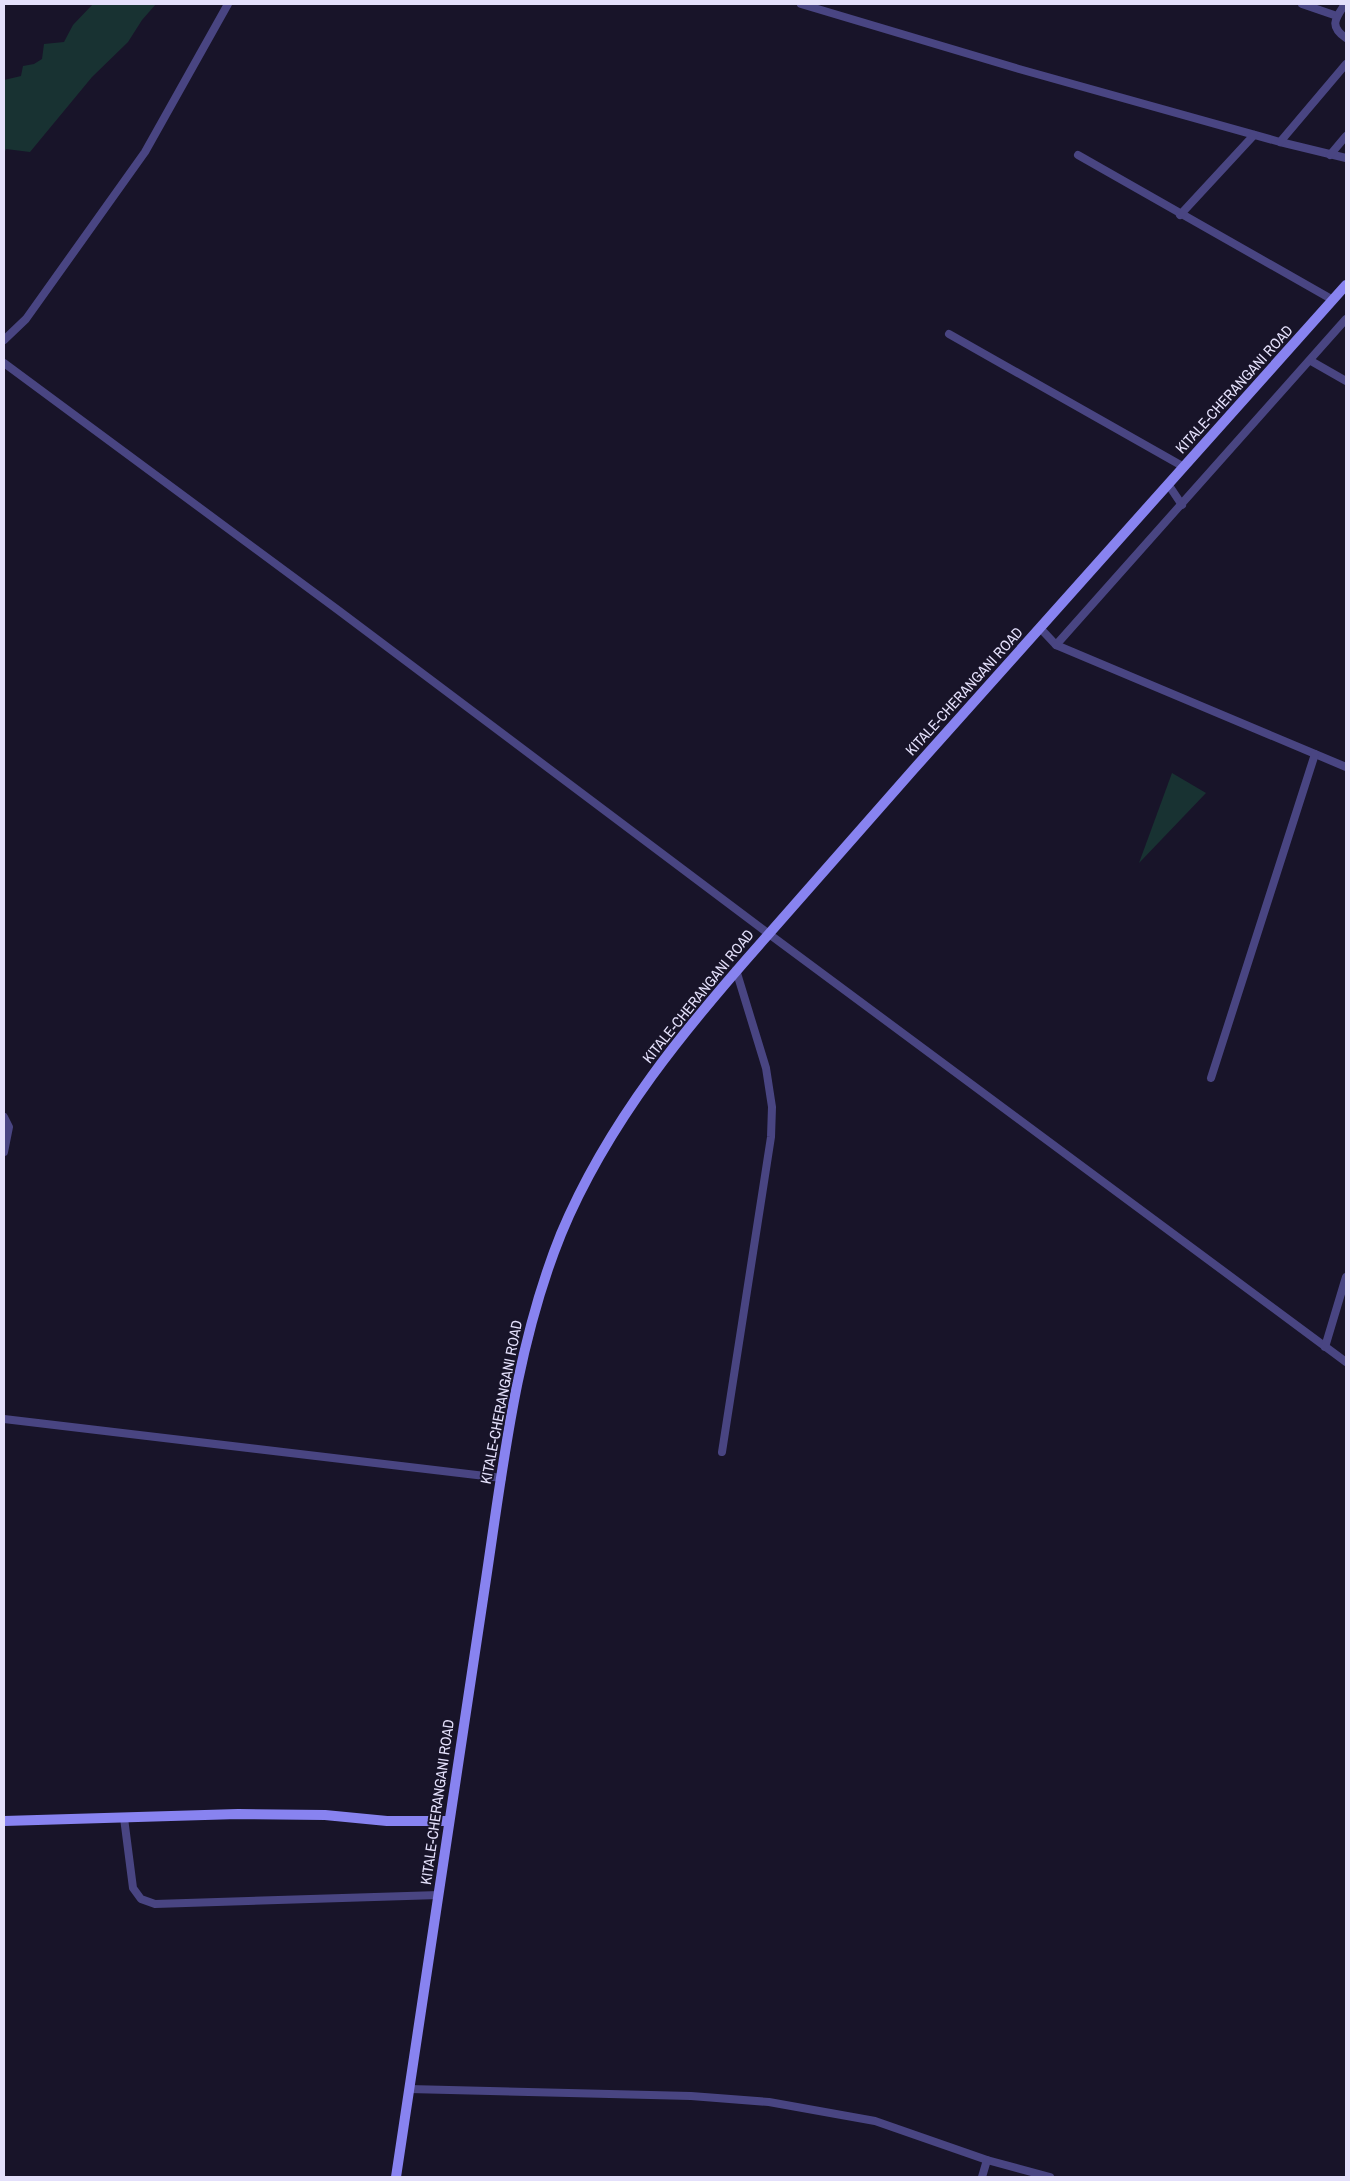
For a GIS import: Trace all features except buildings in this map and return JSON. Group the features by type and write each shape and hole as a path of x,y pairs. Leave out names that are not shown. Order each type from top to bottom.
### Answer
{"main road":[{"name":"KITALE-CHERANGANI ROAD","path":"396,2177 439,1895 448,1821 526,1339 547,1270 564,1227 610,1141 649,1079 687,1028 736,970 1346,285"},
{"path":"4,1821 238,1814 315,1814 387,1821 448,1821"}],"street":[{"path":"4,340 26,319 145,152 228,4"},
{"path":"801,4 1018,69 1254,135 1346,158"},
{"path":"1302,4 1337,16"},
{"path":"1345,4 1337,16 1336,30 1346,38"},
{"path":"1280,142 1346,64"},
{"path":"1180,214 1254,135"},
{"path":"1330,155 1346,136"},
{"path":"1078,155 1333,300"},
{"path":"1056,645 1311,361 1346,319"},
{"path":"949,334 1184,467"},
{"path":"1311,361 1346,381"},
{"path":"4,363 1346,1362"},
{"path":"1168,484 1182,505"},
{"path":"1041,629 1056,645 1346,767"},
{"path":"1211,1078 1315,754"},
{"path":"722,1452 771,1137 772,1107 766,1068 736,970"},
{"path":"4,1117 9,1127 4,1152"},
{"path":"1325,1347 1346,1277"},
{"path":"4,1419 502,1478"},
{"path":"124,1818 133,1888 142,1899 155,1904 439,1895"},
{"path":"410,2089 691,2096 769,2102 875,2121 987,2160 1050,2177"},
{"path":"982,2177 987,2160"}],"green space":[{"path":"93,4 156,4 142,20 128,42 92,77 30,152 6,149 4,154 4,80 21,76 23,66 34,64 42,59 44,44 64,42 73,25"},
{"path":"1172,773 1206,793 1139,863"}]}
